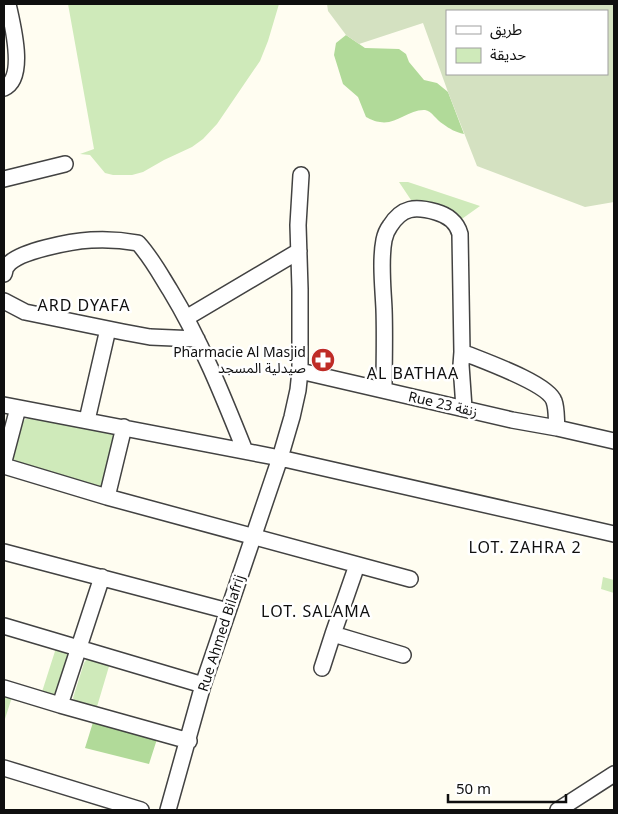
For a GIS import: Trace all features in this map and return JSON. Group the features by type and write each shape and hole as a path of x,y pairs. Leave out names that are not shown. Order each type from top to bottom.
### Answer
{"street":[{"path":"4,88 12,80 16,70 14,32 8,4"},
{"path":"4,179 65,164"},
{"name":"Rue Ahmed Bilafrij","path":"168,810 203,685 280,458 298,390 300,371 298,225 302,175"},
{"path":"384,390 382,265 386,231 393,220 405,210 414,208 427,209 448,217 454,222 461,240 461,365 464,408"},
{"path":"4,274 7,266 18,258 30,252 59,245 92,240 120,240 138,243 159,271 197,339 218,384 245,451"},
{"path":"186,318 299,251"},
{"path":"4,301 25,312 108,329 150,337 197,339"},
{"path":"87,420 108,329"},
{"path":"462,352 534,382 548,392 554,400 557,428"},
{"name":"Rue 23 زنقة","path":"300,371 512,420 614,441"},
{"path":"4,461 11,406 280,458 614,534"},
{"path":"107,497 124,427"},
{"path":"4,466 107,497 410,579"},
{"path":"4,552 228,611"},
{"path":"322,668 357,565"},
{"path":"60,705 102,577"},
{"path":"4,626 203,685"},
{"path":"332,634 402,655"},
{"path":"4,688 188,741"},
{"path":"4,768 141,810"},
{"path":"558,810 614,774"}],"green space":[{"path":"68,4 279,4 260,61 217,124 203,139 192,147 143,172 132,175 113,175 105,173 90,155 80,154 94,149"},
{"path":"327,4 614,4 614,202 585,207 477,166 423,23 359,44 346,35 328,11"},
{"path":"346,35 365,48 399,49 406,54 409,62 424,80 437,83 448,92 464,134 448,127 425,110 419,110 386,122 377,122 366,117 358,97 343,84 334,55 336,43"},
{"path":"399,182 408,182 480,206 459,221 413,203"},
{"path":"33,417 118,433 104,490 16,462 12,456 21,422"},
{"path":"603,577 614,580 614,593 601,589"},
{"path":"56,648 73,653 57,700 41,695"},
{"path":"90,658 110,663 96,710 77,704 73,698 84,663"},
{"path":"4,692 13,694 4,722"},
{"path":"94,719 158,736 149,764 85,748"}],"place":[{"name":"Pharmacie Al Masjid صيدلية المسجد","path":"323,360"}],"district":[{"name":"ARD DYAFA","path":"84,305"},
{"name":"AL BATHAA","path":"413,373"},
{"name":"LOT. ZAHRA 2","path":"525,547"},
{"name":"LOT. SALAMA","path":"316,611"}]}
